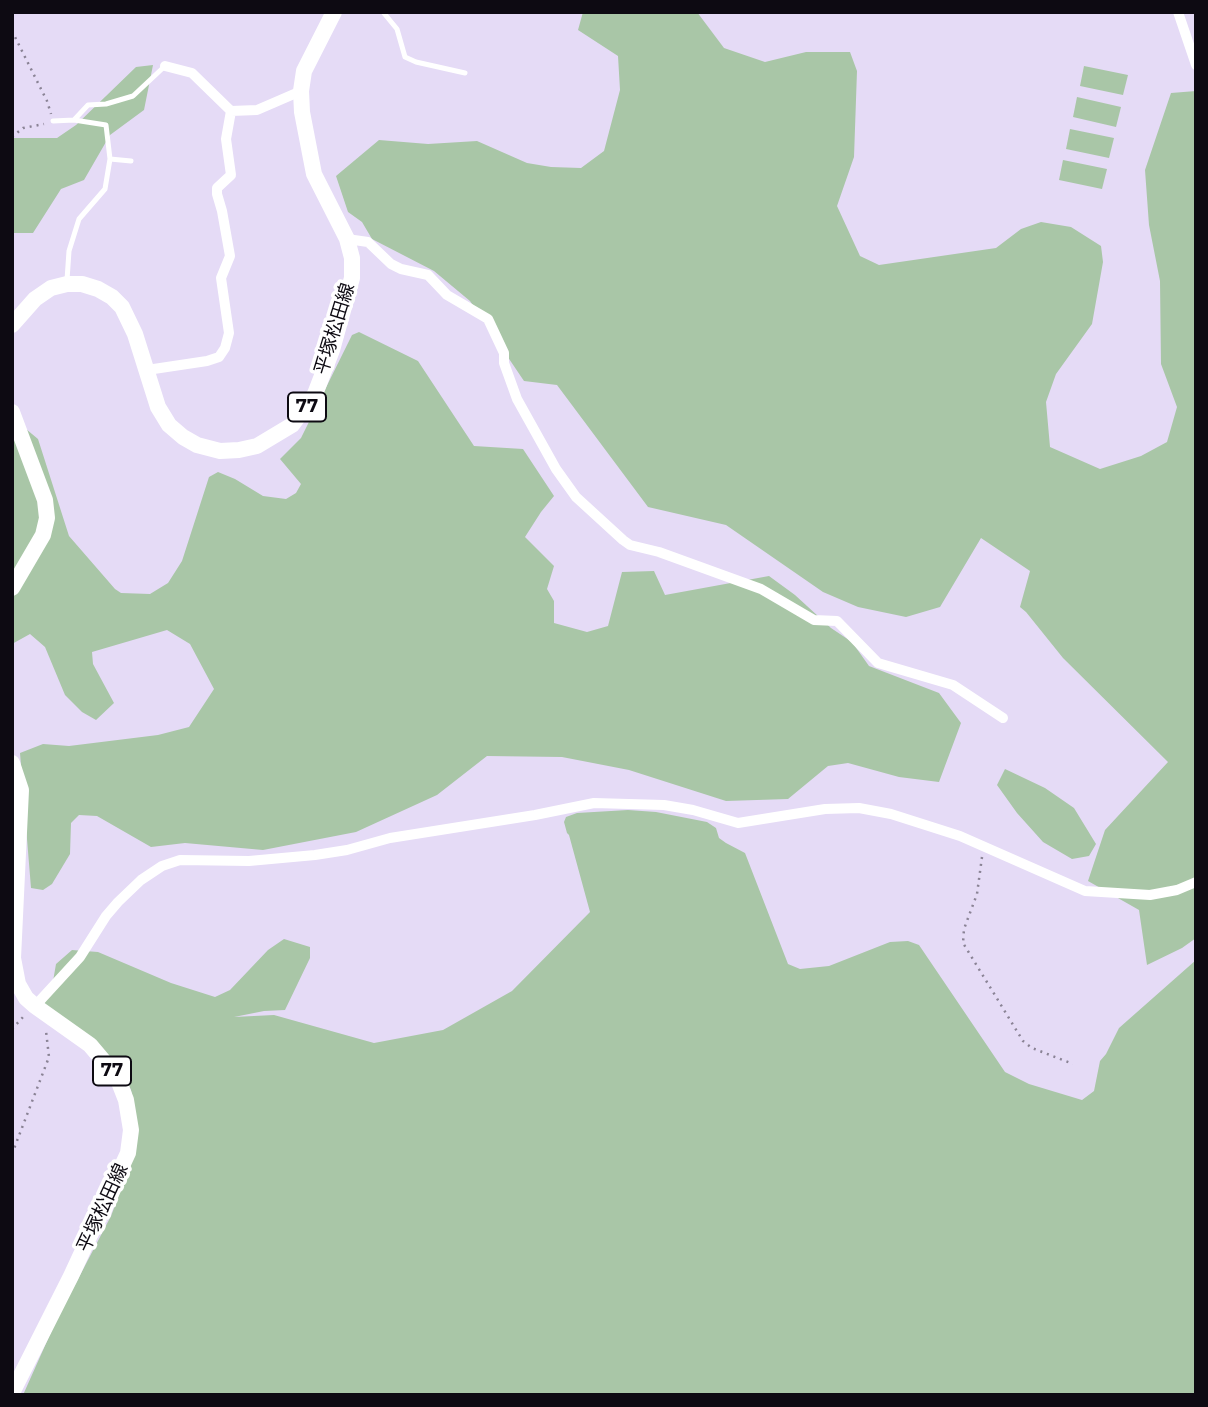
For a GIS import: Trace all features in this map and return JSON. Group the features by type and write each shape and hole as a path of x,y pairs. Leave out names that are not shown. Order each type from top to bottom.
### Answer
{"main road":[{"name":"平塚松田線","path":"67,284 82,284 98,289 122,307 135,334 159,407 169,425 197,445 220,451 239,450 257,446 292,425 315,394 332,349 352,278 352,258 347,239 314,174 302,112 304,71 334,12"},
{"path":"14,319 51,288 67,284"},
{"path":"12,411 44,500 47,518 43,535 12,588"},
{"name":"平塚松田線","path":"12,763 21,790 13,958 18,984 26,998 90,1045 117,1077 126,1100 131,1130 128,1153 71,1276 12,1393"}],"street":[{"path":"1178,12 1196,65"},
{"path":"165,66 192,73 231,111 257,110 301,91"},
{"path":"147,370 207,361 219,357 225,348 229,333 221,278 230,256 222,211 216,194 218,188 231,175 226,139 231,111"},
{"path":"347,239 368,242 391,264 428,275 447,295 488,319 504,354 503,363 517,399 556,469 576,497 623,540 630,545 659,552 761,589 814,620 838,621 878,663 953,685 1003,718"},
{"path":"38,1007 80,957 118,902 141,880 162,866 180,860 249,861 315,855 347,850 390,838 594,803 664,805 738,823 825,809 859,808 927,825 983,845 1085,891 1150,895 1177,890 1196,882"}],"lane":[{"path":"383,12 397,29 405,57 465,73"},
{"path":"74,120 88,105 106,104 133,96 165,66"},
{"path":"53,121 74,120 106,125 110,159 105,189 79,219 69,251 67,284"},
{"path":"110,159 131,161"}],"path":[{"path":"12,31 47,101 53,121 23,128 12,137"},
{"path":"983,845 977,894 964,929 963,943 1023,1041 1032,1048 1073,1064"},
{"path":"12,1029 38,1007 46,1030 49,1057 12,1154"}],"green space":[{"path":"583,12 697,12 724,48 765,62 806,52 850,52 857,71 854,157 837,206 860,256 879,265 996,248 1021,229 1041,222 1071,227 1101,246 1103,262 1092,324 1056,374 1046,402 1050,447 1100,469 1141,456 1167,442 1177,407 1161,364 1160,281 1149,225 1145,170 1171,93 1196,91 1196,938 1182,948 1147,965 1139,910 1088,881 1105,830 1168,762 1063,658 1020,607 1030,571 981,538 940,607 906,617 858,607 823,592 726,525 648,507 557,385 524,381 470,301 434,271 372,239 362,222 348,212 336,176 379,140 428,144 477,141 527,163 551,167 581,168 604,151 620,90 618,56 578,30"},
{"path":"153,65 144,110 110,135 84,180 61,189 33,233 12,233 12,138 57,138 76,125 136,67"},
{"path":"1084,66 1128,75 1123,95 1080,86"},
{"path":"1077,97 1121,107 1116,127 1073,117"},
{"path":"1070,129 1114,138 1109,158 1066,149"},
{"path":"1063,160 1107,169 1102,189 1059,180"},
{"path":"359,332 418,361 474,446 523,449 554,496 525,537 554,566 547,589 554,601 554,623 587,632 608,626 622,572 654,571 665,595 769,576 795,595 831,628 852,642 869,666 939,693 961,723 939,782 899,777 848,763 828,766 788,799 726,801 629,770 562,757 487,756 437,795 356,832 263,850 185,843 151,847 97,816 79,815 71,823 70,854 52,884 43,890 31,888 20,753 43,744 69,746 158,735 189,727 214,689 190,644 167,630 92,652 93,664 114,703 96,720 82,712 65,695 45,647 30,634 12,644 12,432 20,424 38,439 69,536 115,589 121,593 150,594 168,583 182,561 209,477 218,472 263,496 286,499 296,493 301,484 280,459 301,438 352,335"},
{"path":"1005,769 1045,788 1074,808 1096,844 1089,856 1072,859 1043,842 997,785"},
{"path":"628,810 656,812 707,822 716,828 719,838 745,853 788,964 800,969 829,966 890,942 908,941 919,945 1005,1072 1029,1084 1082,1100 1094,1091 1100,1061 1119,1028 1196,960 1196,1395 23,1395 56,1321 111,1216 130,1166 138,1131 131,1090 120,1065 44,1004 52,987 56,964 72,950 98,952 171,983 215,997 230,990 268,950 284,939 310,947 310,958 285,1010 234,1017 274,1015 374,1043 443,1030 512,991 590,912 564,822 566,817 577,813"}]}
